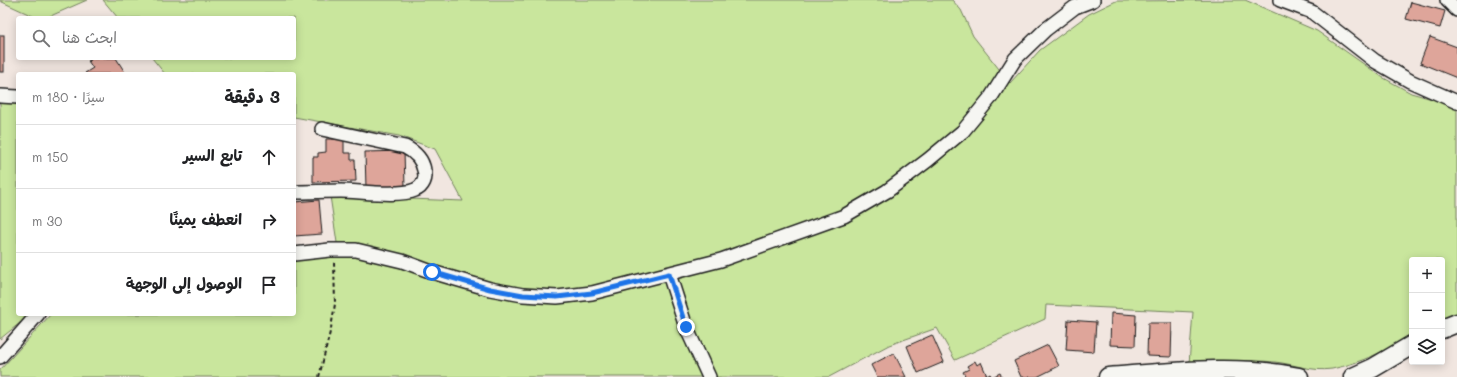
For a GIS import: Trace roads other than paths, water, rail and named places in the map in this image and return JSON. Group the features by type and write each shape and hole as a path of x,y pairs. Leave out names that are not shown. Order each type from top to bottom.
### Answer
{"street":[{"path":"296,254 330,250 356,250 402,260 432,272 490,289 523,295 557,297 592,293 721,260 844,216 887,191 963,131 991,97 1015,59 1045,30 1075,7 1093,0"},
{"path":"1280,0 1312,12 1375,61 1410,81 1457,102"},
{"path":"1304,0 1312,12"},
{"path":"1447,0 1457,10"},
{"path":"0,96 16,97"},
{"path":"296,192 340,191 402,193 415,190 422,185 425,177 425,170 414,152 405,148 322,129"},
{"path":"669,274 686,327 708,377"},
{"path":"0,357 36,316"},
{"path":"1445,328 1457,323"},
{"path":"1353,377 1373,368 1409,347"},
{"path":"1108,377 1166,375 1224,370 1253,370 1299,377"}]}
